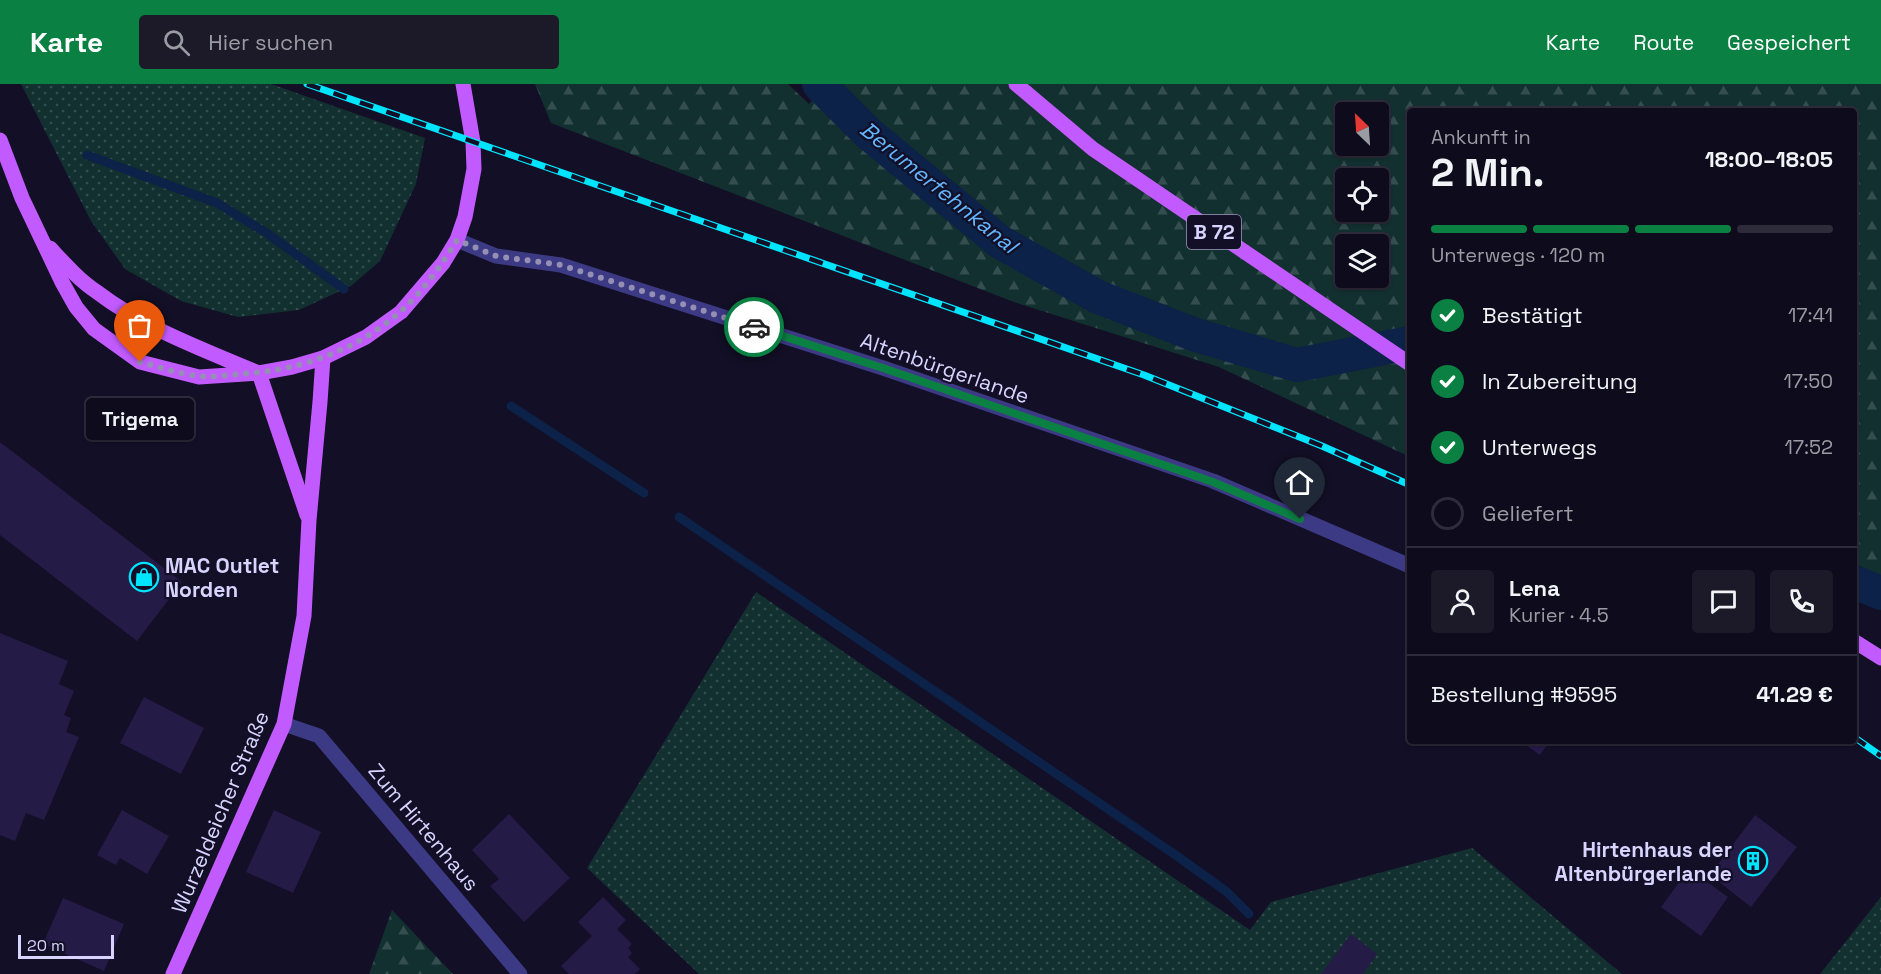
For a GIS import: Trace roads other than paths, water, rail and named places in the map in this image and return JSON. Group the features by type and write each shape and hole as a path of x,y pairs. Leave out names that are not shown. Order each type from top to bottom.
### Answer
{"main road":[{"path":"0,140 40,237 62,282 76,307 94,329 140,362 198,376 259,373 292,367 322,358 366,337 401,312 443,263 457,240 465,217 474,169 473,142 463,84"},
{"name":"B 72","path":"1016,84 1093,149 1407,362"},
{"path":"40,237 72,272 98,293 159,330 259,373"},
{"name":"Wurzeldeicher Straße","path":"173,974 284,724 304,616 322,358"},
{"name":"Wurzeldeicher Straße","path":"259,373 309,520"},
{"path":"1857,643 1881,658"}],"street":[{"name":"Altenbürgerlande","path":"457,240 496,256 561,265 883,368 1213,482 1407,565"},
{"name":"Zum Hirtenhaus","path":"284,724 319,736 520,974"}],"waterway":[{"name":"Berumerfehnkanal","path":"819,84 868,133 1000,242 1098,297 1196,335 1297,365 1407,344"},
{"path":"87,155 217,203 268,234 344,289"},
{"path":"511,406 644,493"},
{"path":"679,517 1177,856 1227,892 1249,914"},
{"name":"Berumerfehnkanal","path":"1857,583 1881,593"}],"railway":[{"path":"307,84 1144,375 1322,446 1407,484"},
{"path":"1857,739 1881,756"}],"place":[{"name":"Trigema","path":"140,362"},
{"name":"MAC Outlet Norden","path":"144,577"},
{"name":"Hirtenhaus der Altenbürgerlande","path":"1753,861"}]}
